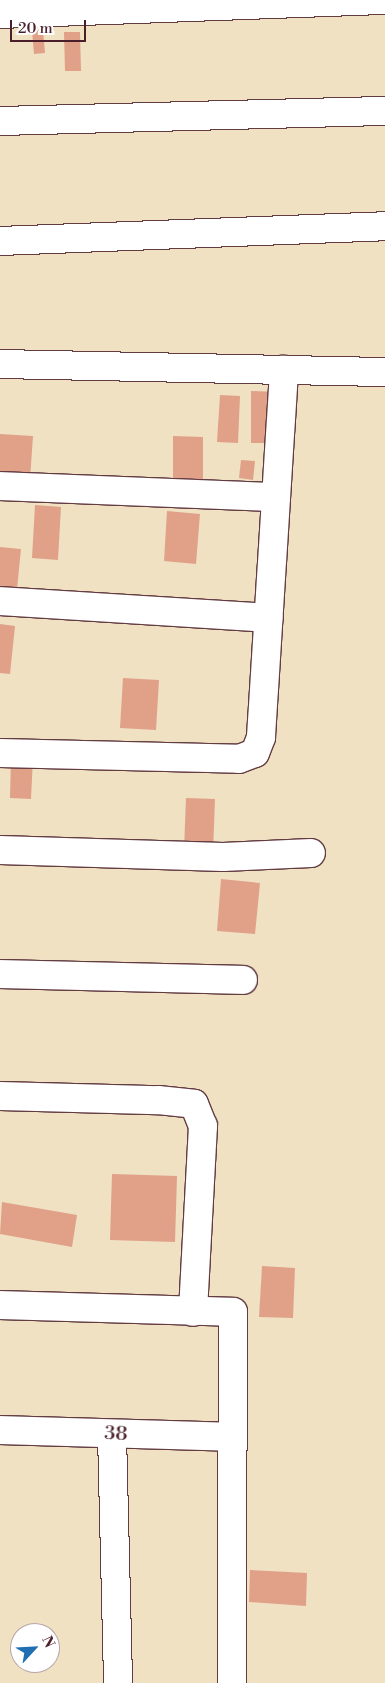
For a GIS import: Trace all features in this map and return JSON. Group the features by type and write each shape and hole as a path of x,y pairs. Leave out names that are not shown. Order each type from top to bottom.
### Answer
{"street":[{"path":"0,14 385,0"},
{"path":"0,120 385,111"},
{"path":"0,241 385,226"},
{"path":"0,364 385,372"},
{"path":"0,753 239,759 256,753 262,737 284,370"},
{"path":"0,486 276,497"},
{"path":"0,601 268,618"},
{"path":"0,850 223,857 311,853"},
{"path":"0,974 243,980"},
{"path":"0,1096 158,1100 194,1104 202,1126 193,1312"},
{"path":"0,1305 233,1312 232,1683"},
{"name":"38","path":"0,1430 232,1437"},
{"path":"112,1434 118,1683"}],"building":[{"path":"43,30 45,53 34,54 32,31"},
{"path":"64,32 80,32 81,71 65,71"},
{"path":"251,391 276,392 276,443 251,443"},
{"path":"220,395 240,396 238,443 217,442"},
{"path":"0,434 33,436 30,479 0,477"},
{"path":"173,436 203,437 203,481 173,481"},
{"path":"241,460 255,461 253,480 239,478"},
{"path":"35,505 61,507 58,560 32,558"},
{"path":"167,511 200,514 196,564 164,561"},
{"path":"0,547 21,549 16,599 0,597"},
{"path":"0,624 15,626 10,674 0,673"},
{"path":"123,678 159,680 156,730 120,728"},
{"path":"11,757 33,758 31,799 10,798"},
{"path":"186,798 215,799 213,852 184,850"},
{"path":"221,879 260,883 255,934 217,931"},
{"path":"112,1174 177,1176 175,1242 110,1240"},
{"path":"2,1202 77,1215 72,1247 0,1234"},
{"path":"262,1266 295,1268 293,1318 259,1317"},
{"path":"250,1570 307,1573 306,1606 249,1602"}]}
